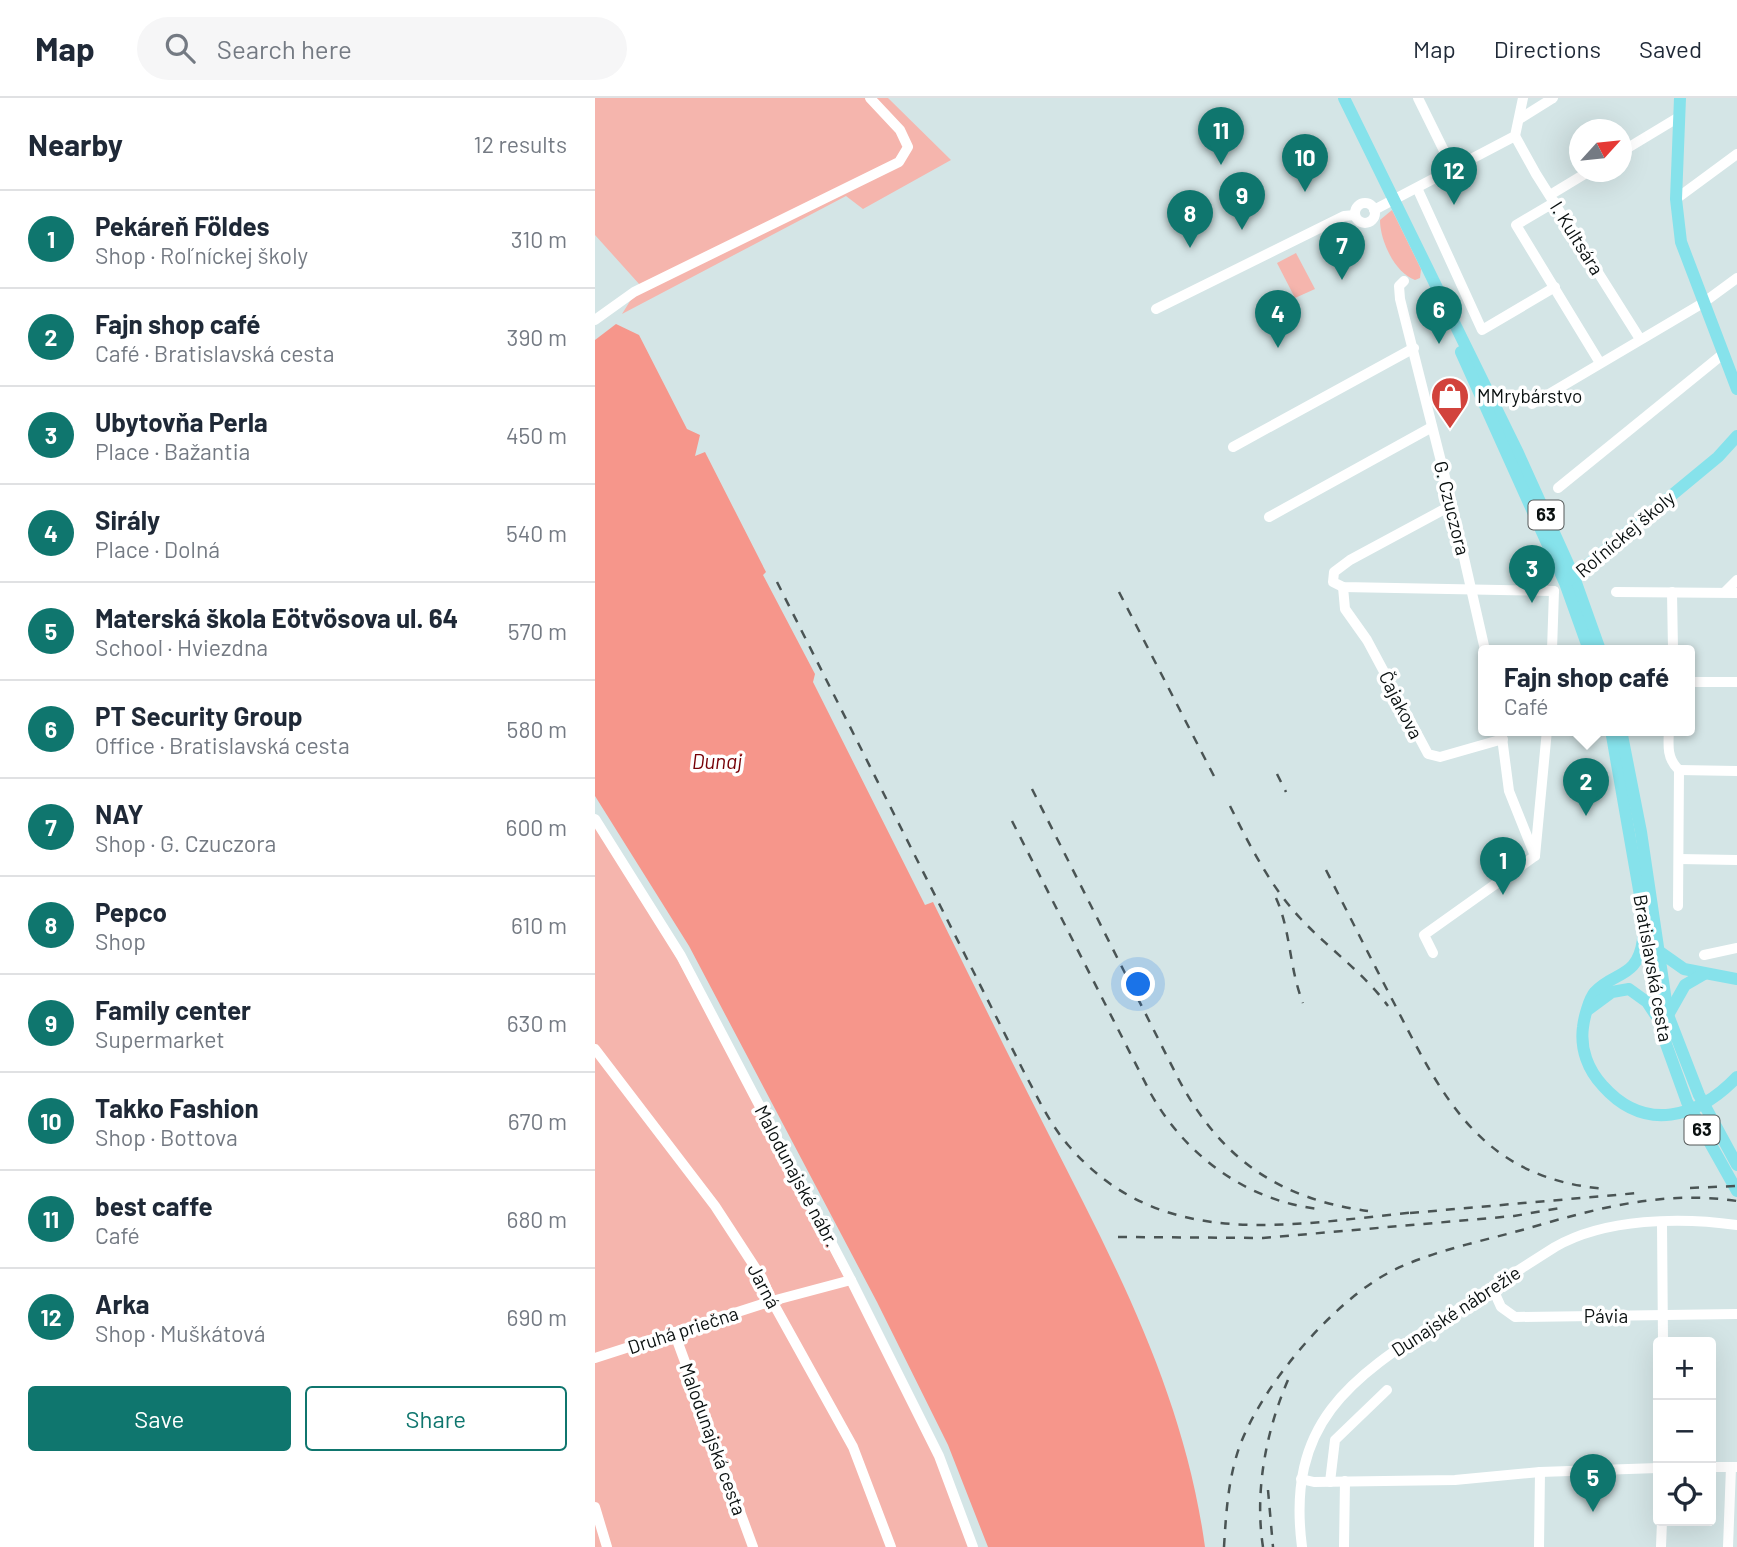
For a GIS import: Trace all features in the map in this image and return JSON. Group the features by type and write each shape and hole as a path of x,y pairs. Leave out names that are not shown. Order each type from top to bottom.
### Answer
{"main road":[{"name":"63","path":"1343,98 1400,211 1565,584 1597,645"},
{"path":"1681,98 1676,199 1681,242 1737,389"},
{"name":"Roľníckej školy","path":"1565,584 1718,457 1737,436"},
{"name":"63","path":"1565,584 1587,645"},
{"name":"Bratislavská cesta","path":"1612,736 1632,839 1644,928 1673,1067 1698,1123 1737,1191"},
{"name":"Bratislavská cesta","path":"1622,736 1646,863 1664,1017 1699,1095 1737,1165"},
{"path":"1644,928 1641,951 1633,965 1623,976 1595,992 1582,1033 1588,1065 1613,1097 1635,1110 1657,1116 1685,1112 1718,1096 1737,1077"},
{"path":"1657,950 1684,969 1737,979"},
{"path":"1588,1010 1612,992 1629,989 1664,1017 1685,985 1704,974"}],"street":[{"path":"595,320 634,292 899,162 908,147 900,130 870,98"},
{"path":"1418,98 1454,171"},
{"path":"1156,309 1343,215 1355,215 1360,222 1367,223 1374,217 1374,210 1454,171 1515,136 1521,118 1523,98"},
{"path":"1521,118 1553,98"},
{"path":"1632,146 1679,117"},
{"name":"I. Kultsára","path":"1515,136 1640,339"},
{"path":"1676,199 1737,154"},
{"path":"1574,182 1516,225 1600,363"},
{"path":"1417,190 1482,330 1555,286"},
{"path":"1532,404 1703,303 1737,278"},
{"name":"G. Czuczora","path":"1404,281 1399,286 1402,306 1484,645"},
{"path":"1233,447 1414,348"},
{"path":"1558,488 1723,355"},
{"path":"1269,517 1432,427"},
{"path":"1452,505 1350,560 1334,572 1332,579 1343,587 1472,588 1565,584 1553,645"},
{"path":"1725,592 1737,580"},
{"name":"Čajakova","path":"1343,587 1345,609 1367,640 1428,754 1440,757 1497,736"},
{"path":"1616,592 1737,593"},
{"path":"1672,592 1673,645"},
{"path":"1695,682 1737,682"},
{"path":"1502,736 1509,791 1535,856"},
{"path":"1433,953 1424,935 1535,856 1547,736"},
{"path":"1669,736 1668,750 1672,764 1679,770 1737,771"},
{"path":"1678,906 1679,770"},
{"name":"Malodunajské nábr.","path":"595,818 681,956 851,1280 939,1456 973,1547"},
{"path":"1679,859 1737,860"},
{"path":"1704,955 1737,947"},
{"name":"Jarná","path":"595,1049 715,1206 762,1278 853,1447 891,1547"},
{"name":"Dunajské nábrežie","path":"1302,1547 1301,1479 1317,1433 1333,1405 1348,1387 1391,1352 1555,1247 1588,1231 1626,1223 1737,1225"},
{"path":"1661,1224 1663,1337"},
{"name":"Druhá priečna","path":"595,1359 772,1301 851,1280"},
{"name":"Pávia","path":"1492,1286 1501,1307 1515,1317 1737,1314"},
{"name":"Malodunajská cesta","path":"674,1332 753,1547"},
{"path":"1330,1482 1335,1440 1387,1390"},
{"path":"1716,1467 1734,1467 1728,1547"},
{"path":"1301,1479 1330,1482 1455,1480 1539,1472 1653,1468"},
{"path":"1539,1472 1539,1547"},
{"path":"1344,1547 1345,1481"},
{"path":"595,1507 607,1547"},
{"path":"1661,1547 1662,1526"}],"shaded area":[{"path":"595,98 888,98 951,160 863,209 846,196 622,314 640,285 595,235"},
{"path":"1392,210 1421,269 1420,278 1415,280 1401,271 1395,263 1383,237 1380,220"},
{"path":"1296,253 1315,289 1295,298 1277,263"},
{"path":"595,826 648,906 711,1021 932,1446 970,1547 595,1547"}],"water":[{"name":"Dunaj","path":"616,324 639,335 687,429 700,435 695,456 705,452 766,572 763,575 815,674 813,682 925,905 933,902 1098,1231 1144,1332 1164,1384 1195,1491 1205,1547 988,1547 948,1445 877,1302 689,946 595,796 595,340"}],"railway":[{"path":"777,582 1024,1072 1049,1119 1068,1145 1105,1180 1144,1203 1186,1217 1230,1224 1276,1225 1417,1212"},
{"path":"1119,592 1216,780"},
{"path":"1277,774 1286,792"},
{"path":"1032,789 1179,1080 1214,1132 1256,1171 1280,1185 1307,1197 1368,1211"},
{"path":"1230,806 1261,865 1290,906 1368,982 1388,1006"},
{"path":"1012,821 1151,1094 1165,1116 1182,1137 1221,1172 1267,1196 1319,1209"},
{"path":"1326,870 1412,1039 1451,1102 1473,1129 1498,1152 1528,1170 1564,1182 1606,1189"},
{"path":"1276,898 1285,923 1303,1003"},
{"path":"1690,1188 1737,1186"},
{"path":"1410,1213 1638,1193"},
{"path":"1224,1547 1232,1472 1239,1448 1264,1398 1282,1372 1324,1323 1370,1284 1392,1271 1442,1252 1606,1208 1657,1199 1710,1198 1737,1201"},
{"path":"1118,1237 1263,1238 1514,1216 1560,1208"},
{"path":"1263,1547 1260,1503 1265,1458 1275,1414 1291,1373"},
{"path":"1268,1490 1273,1547"}],"place":[{"name":"best caffe","path":"1221,165"},
{"name":"Takko Fashion","path":"1305,192"},
{"name":"Arka","path":"1454,205"},
{"name":"Family center","path":"1242,230"},
{"name":"Pepco","path":"1190,248"},
{"name":"NAY","path":"1342,280"},
{"name":"PT Security Group","path":"1439,344"},
{"name":"Sirály","path":"1278,348"},
{"name":"MMrybárstvo","path":"1450,430"},
{"name":"Ubytovňa Perla","path":"1532,603"},
{"name":"Fajn shop café","path":"1586,816"},
{"name":"Pekáreň Földes","path":"1503,895"},
{"name":"Materská škola Eötvösova ul. 64","path":"1593,1512"}]}
